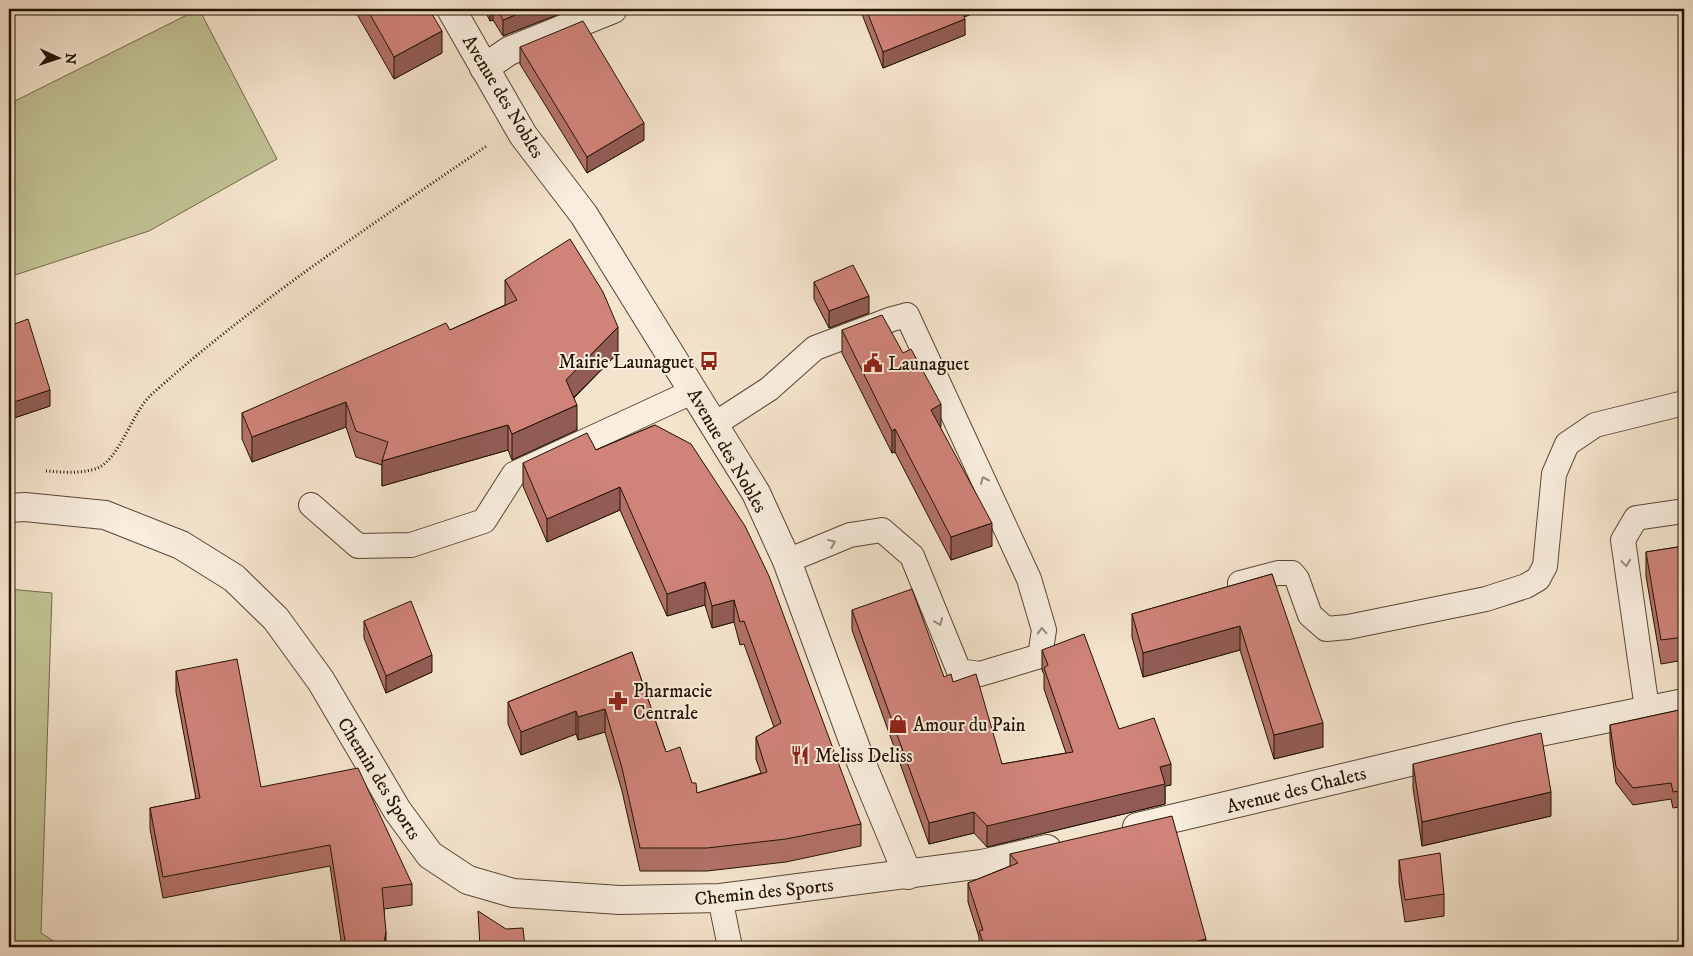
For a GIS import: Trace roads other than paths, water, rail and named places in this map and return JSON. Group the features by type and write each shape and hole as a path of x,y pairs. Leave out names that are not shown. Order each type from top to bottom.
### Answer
{"street":[{"name":"Avenue des Nobles","path":"451,9 523,135 584,215 756,493 787,562 861,762 908,875"},
{"path":"484,68 509,51 613,9"},
{"name":"Chemin des Sports","path":"9,508 26,507 105,515 181,545 234,578 276,619 321,681 397,810 430,855 468,880 522,893 620,900 720,898 908,875"},
{"name":"Avenue des Chalets","path":"1115,833 1515,736 1684,703"},
{"path":"908,875 982,864 1069,844"}],"lane":[{"path":"714,424 768,389 815,348 892,318 907,315 1029,580 1044,630 1040,656 980,674 959,671 912,556 882,530 850,535 787,562"},
{"path":"311,504 358,546 411,545 484,521 514,474 694,391"},
{"path":"1222,588 1278,573 1292,573 1298,578 1310,615 1326,628 1348,627 1486,599 1526,586 1538,578 1545,566 1554,474 1567,444 1595,425 1684,403"},
{"path":"1647,709 1623,540 1636,518 1684,510"},
{"path":"720,898 730,947"}],"place":[{"name":"Mairie Launaguet","path":"709,361"},
{"name":"Launaguet","path":"873,363"},
{"name":"Pharmacie Centrale","path":"618,701"},
{"name":"Amour du Pain","path":"898,724"},
{"name":"Meliss Deliss","path":"800,755"}]}
